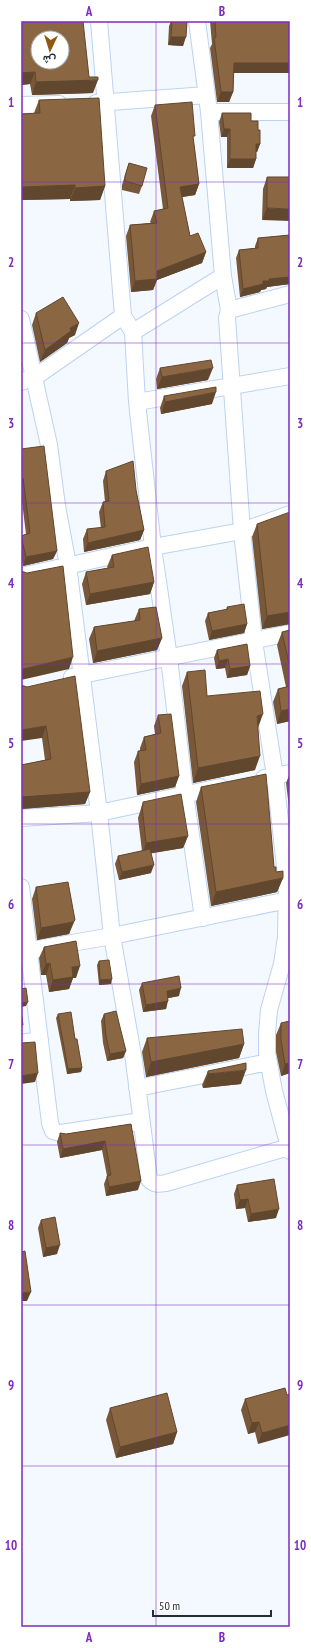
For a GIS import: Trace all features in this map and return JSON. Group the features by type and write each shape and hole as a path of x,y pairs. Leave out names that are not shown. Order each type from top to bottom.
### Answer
{"street":[{"path":"100,21 123,316 133,332 137,402 153,547 169,658 185,794 203,918"},
{"path":"21,319 28,380 49,445 57,506 68,565 83,675 112,936 137,1088 149,1179 158,1185 289,1149 274,1091 266,1033 269,1010 286,964 288,900 283,774 254,641 242,531 227,318 229,310 223,276 209,112 197,21"},
{"path":"21,105 106,102 207,95"},
{"path":"209,112 290,112"},
{"path":"133,332 223,276"},
{"path":"229,310 290,294"},
{"path":"28,380 123,316"},
{"path":"137,402 290,376"},
{"path":"21,576 153,547 242,531 290,514"},
{"path":"60,680 290,633"},
{"path":"21,818 99,813 283,774"},
{"path":"21,887 25,951 40,1040 50,1123 53,1131 61,1133 141,1121"},
{"path":"25,951 112,936 288,900"},
{"path":"21,1043 40,1040"},
{"path":"137,1088 269,1062"}],"building":[{"path":"21,21 83,21 89,77 98,77 98,80 36,82 35,72 21,73"},
{"path":"172,21 187,21 186,37 171,37"},
{"path":"215,21 290,21 290,63 234,63 233,92 221,92 214,38 216,37"},
{"path":"99,98 105,186 75,188 75,185 22,187 21,114 40,113 39,100"},
{"path":"192,102 195,136 193,136 199,184 180,187 190,236 198,233 206,252 157,271 157,279 135,281 130,225 157,223 154,211 168,208 155,105"},
{"path":"222,113 251,113 251,121 258,121 258,130 260,130 260,144 256,144 256,159 230,159 230,129 224,129"},
{"path":"129,163 147,168 142,186 125,181"},
{"path":"267,177 290,177 290,209 267,208"},
{"path":"290,235 290,277 269,279 269,281 263,281 263,284 243,289 239,250 258,248 258,238"},
{"path":"63,297 79,323 70,328 71,331 45,350 36,313"},
{"path":"211,360 213,368 162,377 160,368"},
{"path":"216,387 216,392 165,402 164,396"},
{"path":"44,446 57,551 26,557 21,536 30,533 23,478 21,479 21,449"},
{"path":"133,461 136,490 144,530 88,543 87,529 105,527 103,502 109,501 106,471"},
{"path":"290,512 290,612 267,616 257,524"},
{"path":"148,547 154,582 90,594 86,572 114,567 112,555"},
{"path":"63,566 73,657 21,670 21,571 27,573"},
{"path":"244,604 247,624 212,631 208,613 228,609 227,607"},
{"path":"156,607 162,638 97,651 94,627 140,620 139,609"},
{"path":"290,630 290,668 282,632"},
{"path":"247,644 250,666 230,669 228,659 219,661 217,650"},
{"path":"205,670 207,696 260,691 263,714 257,716 260,756 198,768 187,672"},
{"path":"75,676 90,792 22,797 21,765 51,759 46,726 21,730 21,685 27,687"},
{"path":"290,686 290,709 281,711 278,689"},
{"path":"171,714 179,776 141,784 138,751 146,750 144,737 161,733 158,715"},
{"path":"266,774 274,867 276,867 276,872 283,871 283,878 216,892 201,787"},
{"path":"181,794 188,836 146,843 142,806 143,802"},
{"path":"150,849 154,865 122,872 118,856"},
{"path":"68,882 75,920 73,922 41,928 36,887"},
{"path":"76,941 80,966 72,967 73,977 53,980 50,963 46,964 44,947"},
{"path":"109,960 112,979 100,980 99,961"},
{"path":"179,976 181,988 167,991 168,1001 146,1005 142,983"},
{"path":"26,988 28,1002 21,1003 21,989"},
{"path":"21,1011 23,1025 21,1026"},
{"path":"116,1011 126,1051 110,1054 106,1036 104,1014"},
{"path":"71,1012 75,1039 77,1039 82,1068 68,1069 58,1014"},
{"path":"290,1021 290,1063 285,1064 281,1040 281,1023"},
{"path":"242,1029 244,1044 151,1062 147,1038"},
{"path":"35,1042 38,1073 21,1076 21,1043"},
{"path":"246,1063 246,1070 208,1074 208,1071"},
{"path":"131,1124 141,1181 109,1187 107,1176 111,1175 105,1141 63,1149 60,1133 66,1134"},
{"path":"274,1179 279,1209 251,1214 248,1199 240,1200 237,1185"},
{"path":"55,1217 60,1245 46,1248 41,1220"},
{"path":"25,1251 31,1292 21,1293 21,1252"},
{"path":"285,1388 287,1395 290,1394 290,1425 262,1433 259,1422 252,1423 245,1399"},
{"path":"167,1393 177,1432 120,1447 110,1408"}]}
